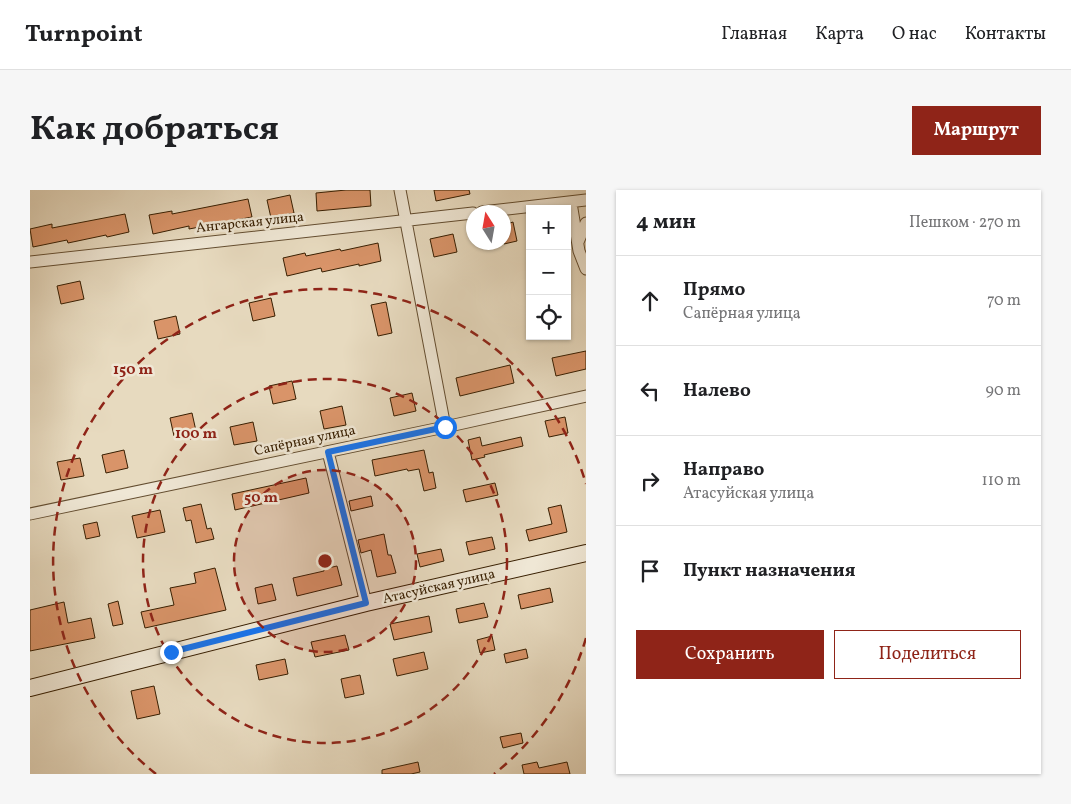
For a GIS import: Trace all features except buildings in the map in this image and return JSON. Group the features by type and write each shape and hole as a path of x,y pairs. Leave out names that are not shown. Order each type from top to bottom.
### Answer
{"street":[{"path":"400,190 445,427"},
{"path":"511,209 586,200"},
{"path":"571,203 578,244 586,269"},
{"name":"Ангарская улица","path":"30,262 466,215"},
{"path":"578,244 586,223"},
{"name":"Сапёрная улица","path":"30,514 586,396"},
{"path":"328,452 366,603"},
{"name":"Атасуйская улица","path":"30,688 366,603 586,553"}],"route":[{"path":"171,652 366,603 328,452 445,427"}]}
